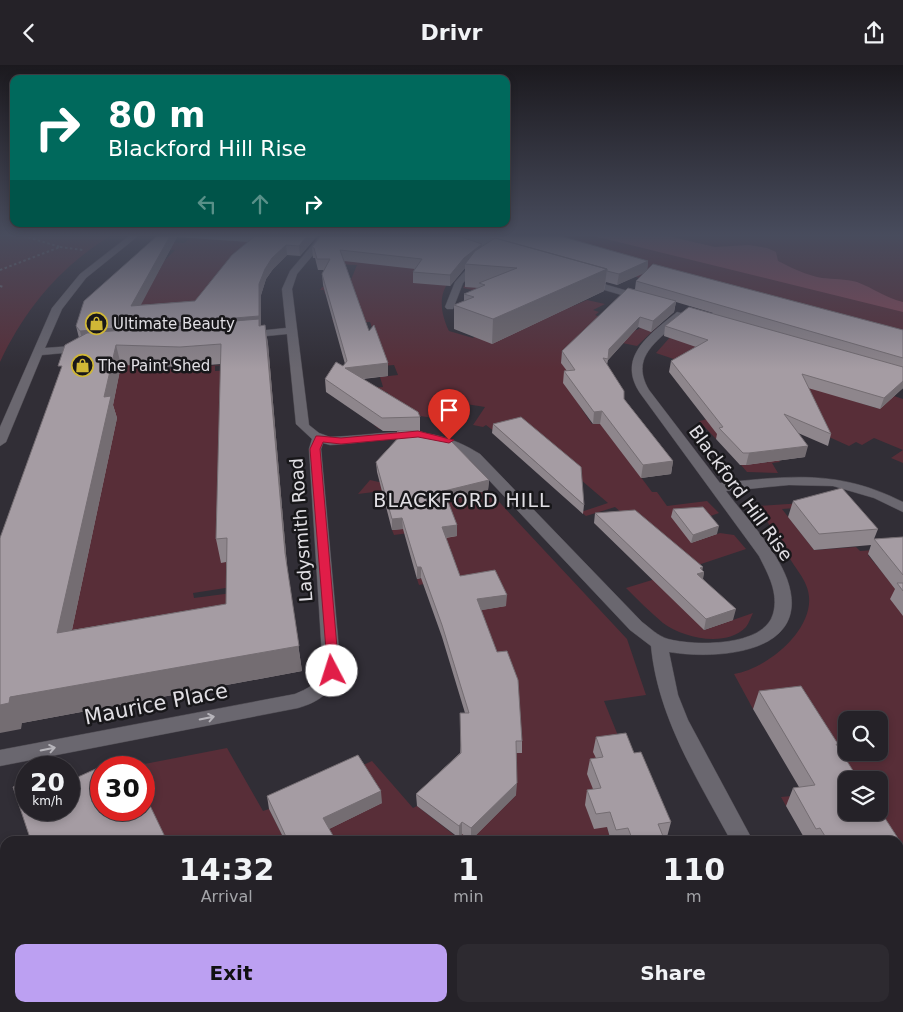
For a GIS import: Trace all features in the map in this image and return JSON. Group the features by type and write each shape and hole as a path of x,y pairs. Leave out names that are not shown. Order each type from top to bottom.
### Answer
{"street":[{"path":"0,442 53,316 68,292 79,280"},
{"name":"Ladysmith Road","path":"289,280 287,289 302,424 311,434 319,438 315,449 332,671 328,682 320,690"},
{"path":"450,307 455,288 460,280"},
{"path":"582,280 648,300"},
{"name":"Blackford Hill Rise","path":"658,643 708,649 743,646 767,635 782,617 785,601 780,580 774,566 644,391 636,372 638,359 646,347 685,310"},
{"path":"237,336 291,331"},
{"path":"38,352 93,347"},
{"path":"319,438 341,441 418,434 440,437 457,444 475,457 630,621 658,643 664,679 675,715 739,836"},
{"path":"715,488 805,479 827,480 860,487 903,508"},
{"name":"Maurice Place","path":"0,758 298,701 320,690"}],"shaded area":[{"path":"0,280 56,280 21,324 0,362"},
{"path":"154,280 240,280 228,301 133,318"},
{"path":"351,280 445,280 449,282 445,288 442,300 446,325 449,331 473,338 515,299 463,288 467,280 491,280 573,306 587,300 605,304 593,310 599,312 595,315 637,330 647,324 657,327 637,346 588,336 579,405 592,424 608,423 625,456 652,492 657,492 667,506 707,501 719,513 682,526 699,540 720,533 734,535 746,549 665,576 704,630 753,613 746,627 738,633 727,637 704,639 682,633 663,623 626,588 652,580 649,536 615,507 586,516 581,512 608,503 581,480 495,432 486,425 483,427 473,425 485,407 447,401 434,418 413,415 407,426 379,429 374,425 401,415 387,392 355,395 353,390 383,387 380,377 398,375 394,365 346,369 375,336 370,322 334,323 332,319 361,317 352,292 325,294 324,290 320,290 322,287 348,287"},
{"path":"646,280 903,280 903,340"},
{"path":"774,280 845,280 857,282 903,302 903,312"},
{"path":"680,326 706,350 703,369 656,353"},
{"path":"159,351 156,370 233,364 215,366 215,371 233,370 232,587 193,593 194,598 232,593 231,616 49,644 117,418 110,418 121,359"},
{"path":"758,371 876,408 894,396 903,399 903,450 874,438 862,445 856,442 849,446 829,437 819,427 762,435 780,462 772,463 778,473 747,472 741,465 768,462 743,436 716,439 699,421 795,399"},
{"path":"903,450 903,463 891,458"},
{"path":"370,480 401,487 466,496 488,490 627,639 646,695 604,701 623,748 601,772 610,836 460,836 490,806 499,812 516,795 460,753 522,753 516,689 424,584 419,585 417,579 455,573 442,538 454,527 394,535 392,530 427,526 418,496 384,500 382,491 358,494"},
{"path":"834,501 837,505 782,509 814,550 856,547 860,551 903,548 868,555 895,588 903,588 903,836 895,836 885,821 888,821 888,771 838,771 838,783 786,806 781,797 802,795 795,704 753,709 734,674 748,670 776,654 800,629 807,615 809,600 803,579 758,506"},
{"path":"227,748 263,811 269,809 282,836 160,836 154,821 155,762"},
{"path":"372,761 413,808 417,806 455,836 328,836 325,831 381,803 359,767"}],"building":[{"path":"107,280 145,280 131,306 195,301 212,280 261,280 259,316 80,331 76,326 84,301"},
{"path":"324,280 351,280 369,331 374,325 388,363 345,368 418,412 420,417 382,418 325,379 336,362 343,366 347,361"},
{"path":"486,280 581,280 493,319 454,305 474,297 464,294 485,285 479,283"},
{"path":"714,280 903,330 903,358 636,281"},
{"path":"628,288 676,301 653,321 640,317 609,349 608,359 603,358 624,391 624,399 673,461 643,465 602,411 594,412 564,371 575,370 562,351"},
{"path":"689,307 903,367 903,381 884,398 802,374 831,434 784,414 808,446 743,453 719,428 723,427 671,361 708,340 665,326"},
{"path":"259,319 259,326 265,325 285,553 299,646 10,697 9,703 0,705 0,538 62,366 58,366 65,345 87,333","holes":["221,344 216,539 227,538 226,604 57,633 111,396 104,397 116,345 180,347"]},
{"path":"521,417 581,467 584,505 493,424"},
{"path":"397,431 418,431 451,441 489,480 444,491 457,525 442,527 460,576 495,570 507,595 477,599 497,652 507,651 518,680 522,741 516,741 517,783 471,828 462,822 459,826 416,794 461,753 460,713 469,713 442,625 421,567 417,567 402,518 392,519 376,462 402,434"},
{"path":"842,488 878,529 819,534 793,501"},
{"path":"703,507 719,526 693,535 673,509"},
{"path":"635,510 703,567 700,568 704,572 697,574 736,609 706,619 595,513"},
{"path":"903,537 903,575 874,539"},
{"path":"897,583 903,583 903,591"},
{"path":"801,686 838,744 836,744 838,747 838,761 847,761 853,771 838,771 838,821 887,821 897,836 825,836 820,828 816,829 793,788 815,785 759,691"},
{"path":"626,733 634,753 641,752 671,822 658,824 663,836 631,836 628,828 616,830 610,812 596,814 587,790 601,788 590,759 603,757 596,737"},
{"path":"358,755 381,791 323,818 333,836 286,836 267,796"},
{"path":"90,772 90,821 155,821 155,816 165,836 29,836 24,821 80,821 80,776"}],"place":[{"name":"Ultimate Beauty","path":"97,324"},
{"name":"The Paint Shed","path":"82,366"}],"district":[{"name":"BLACKFORD HILL","path":"462,500"}],"route":[{"path":"332,671 315,449 319,438 341,441 418,434 449,440"}]}
